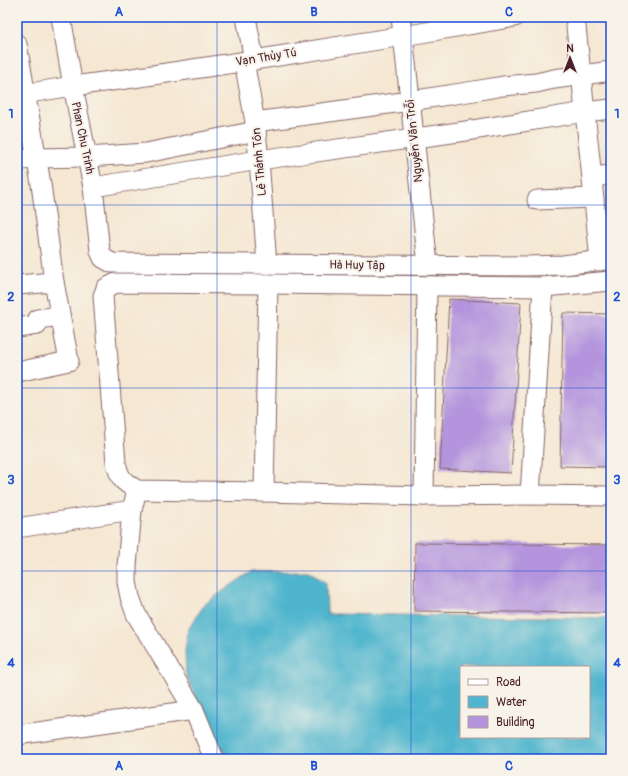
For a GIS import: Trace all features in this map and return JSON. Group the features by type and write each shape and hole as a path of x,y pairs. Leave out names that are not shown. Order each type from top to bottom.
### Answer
{"street":[{"name":"Phan Chu Trinh","path":"60,17 88,157 100,251 104,258"},
{"name":"Lê Thánh Tôn","path":"246,17 267,264"},
{"name":"Nguyễn Văn Trỗi","path":"401,17 428,265"},
{"name":"Vạn Thủy Tú","path":"21,94 249,60 516,17"},
{"path":"575,17 594,198 605,260"},
{"path":"17,44 21,94 36,158 54,282 69,361 17,372"},
{"path":"17,161 36,158 88,157 146,153 256,126 474,92 503,86 536,83 611,71"},
{"path":"93,187 259,160 414,139 611,109"},
{"path":"592,177 611,175"},
{"path":"537,200 594,198"},
{"name":"Hà Huy Tập","path":"104,258 112,263 541,266 605,260"},
{"path":"611,281 543,287 116,283 106,288 103,296 116,463 119,475 125,483 137,490 424,496 611,496"},
{"path":"17,285 54,282"},
{"path":"264,492 268,284"},
{"path":"424,496 427,286"},
{"path":"530,495 543,287"},
{"path":"17,328 37,325 38,320 60,316"},
{"path":"137,490 132,510 127,566 127,582 130,597 136,614 194,710 214,759"},
{"path":"17,528 132,510"},
{"path":"17,736 194,710"}],"water":[{"path":"309,571 326,583 327,614 611,618 611,759 221,759 186,675 185,651 188,630 204,605 251,572"}],"building":[{"path":"449,299 521,303 511,473 440,469"},
{"path":"563,313 611,314 611,467 560,466"},
{"path":"415,543 611,545 611,613 414,611"}]}
